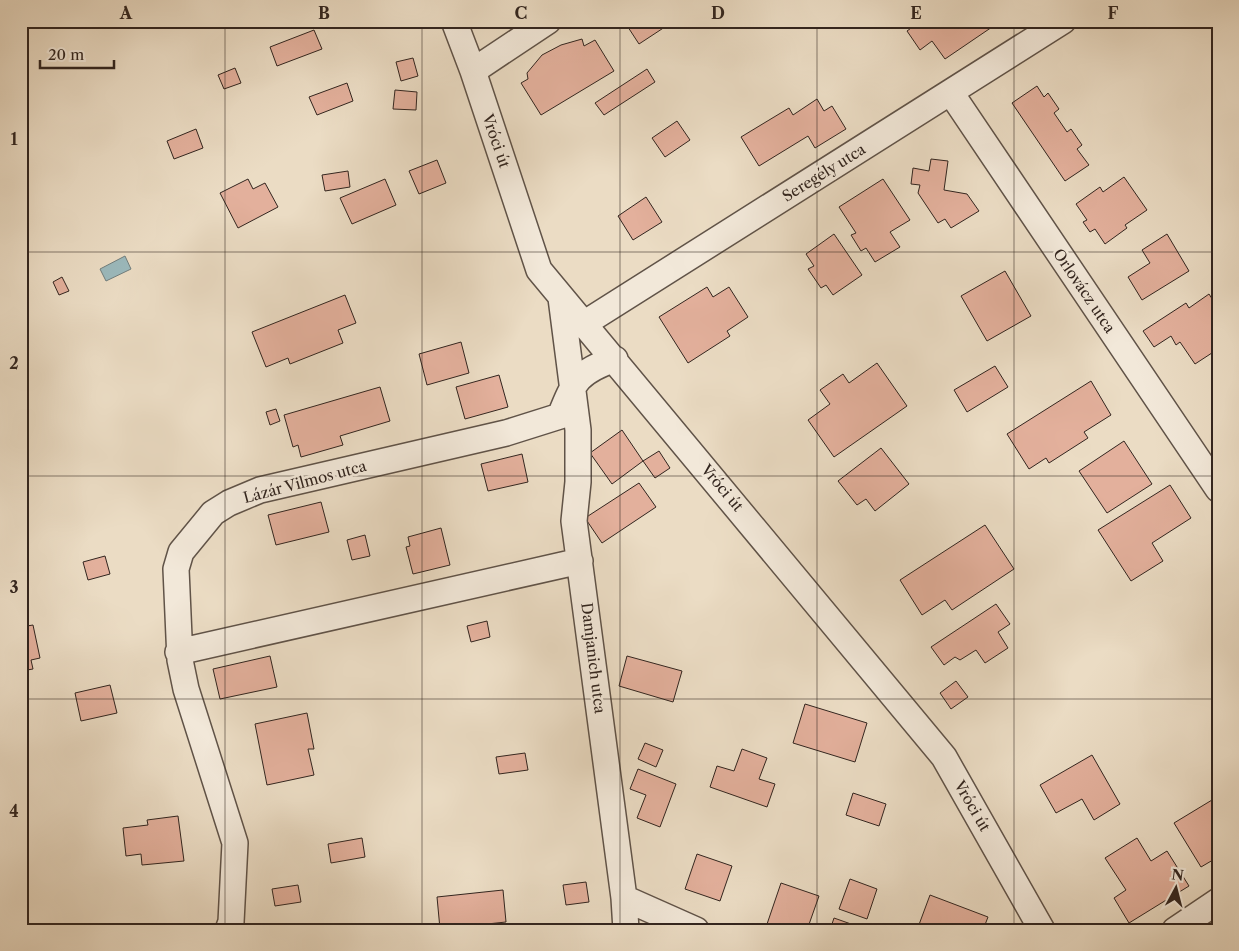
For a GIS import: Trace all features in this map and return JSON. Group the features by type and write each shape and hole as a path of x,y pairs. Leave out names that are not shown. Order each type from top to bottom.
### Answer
{"street":[{"name":"Vróci út","path":"454,21 473,71 540,270 944,758 1042,930"},
{"path":"473,71 548,21"},
{"name":"Seregély utca","path":"585,323 1063,21"},
{"name":"Orlovácz utca","path":"951,93 1218,489"},
{"name":"Damjanich utca","path":"562,298 578,430 578,482 574,521 624,898 626,930"},
{"path":"572,386 591,368 615,359"},
{"name":"Lázár Vilmos utca","path":"228,930 231,922 235,843 186,688 178,652 176,569 181,552 213,513 229,503 260,490 506,433 560,416 572,386"},
{"path":"178,652 580,561"},
{"path":"624,898 696,930"},
{"path":"1175,930 1218,901"}],"water":[{"path":"125,256 131,269 106,281 100,269"}],"building":[{"path":"624,21 674,21 639,44"},
{"path":"921,21 993,21 995,25 945,59 932,41 920,50 907,31"},
{"path":"314,30 322,49 277,66 270,47"},
{"path":"582,39 584,46 595,40 614,71 541,115 521,83 528,79 527,73 542,55 561,45"},
{"path":"413,58 418,76 401,81 396,62"},
{"path":"235,68 241,83 224,89 218,75"},
{"path":"647,69 655,82 604,115 595,103"},
{"path":"347,83 353,101 317,115 309,97"},
{"path":"1037,86 1044,97 1048,93 1059,109 1054,113 1067,132 1071,129 1082,145 1077,149 1089,165 1065,181 1012,103"},
{"path":"395,90 417,92 416,110 393,109"},
{"path":"817,99 824,111 832,106 846,129 815,148 808,136 759,166 741,137 789,108 793,115"},
{"path":"677,121 690,140 665,157 652,138"},
{"path":"196,129 203,148 174,159 167,141"},
{"path":"931,159 948,161 944,190 967,194 979,211 951,228 945,219 938,223 918,193 920,185 911,184 913,168 929,171"},
{"path":"437,160 446,183 419,194 409,171"},
{"path":"348,171 350,187 325,191 322,175"},
{"path":"1124,177 1147,210 1125,225 1127,228 1105,244 1095,229 1090,232 1083,222 1087,220 1076,204 1100,187 1103,192"},
{"path":"248,179 253,189 265,183 278,207 238,228 220,193"},
{"path":"385,179 396,205 352,224 340,198"},
{"path":"883,179 910,220 890,232 900,247 875,262 866,248 861,251 851,235 856,233 839,207"},
{"path":"646,197 662,222 633,240 618,216"},
{"path":"834,234 862,275 833,295 826,285 821,288 808,269 814,266 806,254"},
{"path":"1167,234 1189,271 1142,300 1128,277 1150,263 1142,250"},
{"path":"1005,271 1031,316 987,341 961,296"},
{"path":"62,277 69,291 59,295 53,282"},
{"path":"707,287 713,297 729,287 748,317 727,331 730,336 688,363 659,317"},
{"path":"1209,294 1218,308 1218,315 1215,317 1218,320 1218,349 1195,364 1180,342 1176,345 1171,336 1154,347 1143,331 1186,303 1189,308"},
{"path":"345,295 356,323 338,330 343,343 290,364 288,358 266,367 252,332"},
{"path":"461,342 469,373 427,385 419,354"},
{"path":"877,363 907,406 834,457 808,420 830,404 820,390 843,374 849,383"},
{"path":"995,366 1008,387 967,412 954,390"},
{"path":"499,375 508,407 465,419 456,387"},
{"path":"1091,381 1111,415 1084,432 1088,438 1049,463 1046,458 1029,469 1007,434"},
{"path":"380,387 390,421 340,436 343,445 301,457 298,445 293,447 284,415"},
{"path":"276,409 280,421 270,425 266,412"},
{"path":"622,430 643,461 612,484 590,453"},
{"path":"1124,441 1152,484 1107,513 1079,471"},
{"path":"881,448 909,484 875,511 866,499 857,505 838,481"},
{"path":"659,451 670,468 655,478 643,461"},
{"path":"522,454 528,482 488,491 481,464"},
{"path":"639,483 656,507 602,543 585,518"},
{"path":"1170,485 1191,518 1152,543 1163,561 1131,581 1098,530"},
{"path":"321,502 329,532 276,545 268,515"},
{"path":"985,525 1014,569 952,610 945,600 922,615 900,580"},
{"path":"441,528 450,565 413,574 406,547 410,546 408,537"},
{"path":"365,535 370,556 352,560 347,540"},
{"path":"105,556 110,574 88,580 83,562"},
{"path":"996,604 1010,624 998,632 1008,648 985,663 976,650 960,660 955,657 944,665 931,647"},
{"path":"487,621 490,637 471,642 467,626"},
{"path":"33,625 40,658 31,660 33,669 21,671 21,627"},
{"path":"270,656 277,687 220,699 213,669"},
{"path":"627,656 682,671 673,702 619,686"},
{"path":"1218,663 1218,677 1212,667"},
{"path":"956,681 968,697 951,709 940,693"},
{"path":"110,685 117,713 81,721 75,693"},
{"path":"805,704 867,723 855,762 793,743"},
{"path":"307,713 314,749 308,749 314,775 267,785 255,724"},
{"path":"645,743 663,750 656,767 638,759"},
{"path":"742,749 767,758 759,779 775,784 767,807 710,787 717,766 734,771"},
{"path":"525,753 528,770 499,774 496,757"},
{"path":"1092,755 1120,804 1094,820 1082,799 1056,813 1040,785"},
{"path":"638,769 676,784 660,827 637,818 646,795 630,789"},
{"path":"853,793 886,804 879,826 846,815"},
{"path":"1212,800 1218,810 1218,857 1201,867 1174,823"},
{"path":"178,816 184,861 142,865 141,854 126,856 123,828 148,825 147,820"},
{"path":"362,838 365,857 331,863 328,844"},
{"path":"1137,838 1151,861 1167,851 1189,886 1129,923 1114,898 1126,890 1105,858"},
{"path":"697,854 732,866 720,901 685,889"},
{"path":"850,879 877,889 867,919 839,909"},
{"path":"586,882 589,902 566,905 563,885"},
{"path":"781,883 819,896 807,930 765,930"},
{"path":"298,885 301,902 275,906 272,889"},
{"path":"503,890 506,922 440,929 437,897"},
{"path":"930,895 988,917 983,930 966,927 965,930 917,930"},
{"path":"834,918 868,930 830,930"},
{"path":"284,925 285,930 254,930"}]}
